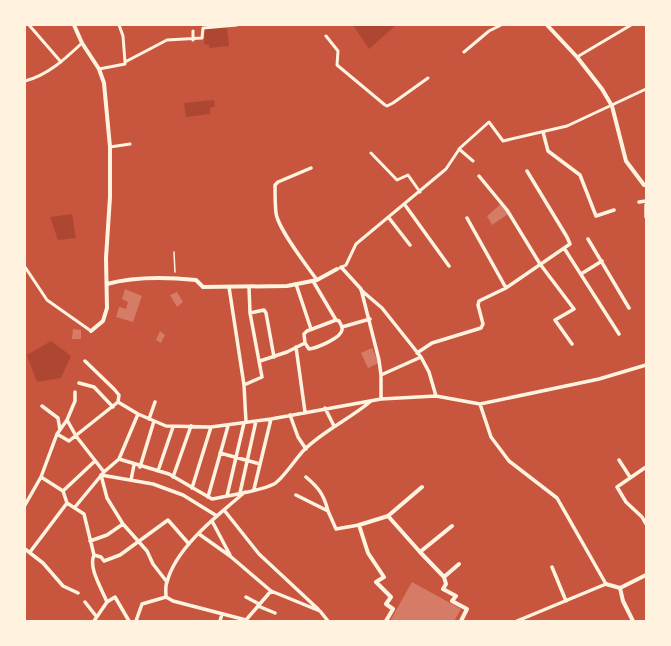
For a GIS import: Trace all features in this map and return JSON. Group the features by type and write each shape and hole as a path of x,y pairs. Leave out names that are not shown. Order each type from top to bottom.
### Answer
{"street":[{"path":"74,25 82,42 99,69 104,83 110,147 110,197 106,258 107,308 105,316 98,326 91,331"},
{"path":"547,25 600,85 612,106 626,161 644,185"},
{"path":"543,132 548,151 580,175 596,216 614,210"},
{"path":"311,168 278,182 275,185 276,213 278,221 315,280 336,320 339,321 342,326 342,330 336,337 309,349 305,343 304,334 311,329 336,320"},
{"path":"417,353 432,343 481,328 483,322 479,302 506,288 570,245 570,242 528,171"},
{"path":"479,176 507,210 540,264 574,309 556,320 572,344"},
{"path":"639,202 646,201"},
{"path":"405,205 449,266"},
{"path":"646,205 646,217"},
{"path":"389,218 410,245"},
{"path":"467,218 506,288"},
{"path":"588,239 629,308"},
{"path":"564,248 619,334"},
{"path":"581,274 602,261"},
{"path":"107,284 126,279 176,278 196,280 203,287 249,287 296,284 315,280 339,268 382,308 421,357 429,372 436,396"},
{"path":"296,284 311,329"},
{"path":"227,496 245,422 244,385 229,287"},
{"path":"244,385 262,377 250,313 249,287"},
{"path":"361,289 370,319 382,375 380,399"},
{"path":"250,313 264,310 266,313 274,357"},
{"path":"342,326 370,319"},
{"path":"260,361 274,357 305,343"},
{"path":"296,347 305,412"},
{"path":"382,375 421,357"},
{"path":"58,434 70,441 118,402 119,395 85,361"},
{"path":"118,402 138,414 166,426 228,426 380,399 436,396 480,404 599,379 646,366"},
{"path":"79,383 94,387 113,406"},
{"path":"25,505 41,477 58,434 67,420 75,401 75,392"},
{"path":"119,460 158,471 173,477 212,500 246,492 275,483 306,449 334,426 358,412 371,400"},
{"path":"149,419 155,402"},
{"path":"480,404 490,437 509,461 557,498 583,541 606,584"},
{"path":"42,406 58,418 60,430"},
{"path":"325,408 334,426"},
{"path":"75,508 102,474 119,460 138,414"},
{"path":"290,415 298,437 306,449"},
{"path":"254,489 271,419"},
{"path":"67,420 102,474 107,498 123,524 146,551 166,582"},
{"path":"140,467 154,421"},
{"path":"240,493 256,422"},
{"path":"158,471 173,426"},
{"path":"173,477 191,426"},
{"path":"208,497 228,426"},
{"path":"192,488 211,427"},
{"path":"220,453 260,464"},
{"path":"619,460 630,477"},
{"path":"63,491 95,461"},
{"path":"131,480 134,465"},
{"path":"646,467 617,487 626,502 642,517 646,524"},
{"path":"102,474 153,484 183,495 217,516"},
{"path":"41,477 63,491 68,503 84,514 94,555 91,560 107,602"},
{"path":"306,477 321,491 336,529 359,525 388,516 422,487"},
{"path":"166,597 166,582 176,562 189,544 217,516 246,492"},
{"path":"296,495 328,511"},
{"path":"30,552 68,503"},
{"path":"224,510 259,554 328,621"},
{"path":"388,516 444,577 446,584 443,589 456,596 452,601 467,609 461,621"},
{"path":"94,555 101,557 104,561 120,555 168,520 189,544"},
{"path":"212,521 230,556"},
{"path":"90,541 107,535 123,524"},
{"path":"359,525 368,554 384,577 376,582 391,597 386,604 393,609 386,621"},
{"path":"420,552 452,526"},
{"path":"200,534 230,556 271,591 320,612"},
{"path":"25,549 43,563 63,586 78,593"},
{"path":"444,577 459,564"},
{"path":"552,567 566,601"},
{"path":"518,621 606,584 620,588 646,575"},
{"path":"620,588 622,601 634,621"},
{"path":"136,621 142,604 166,597 173,601 246,620 271,591"},
{"path":"94,621 107,602 115,597 129,621"},
{"path":"246,597 275,613"},
{"path":"85,602 96,616"},
{"path":"220,621 222,614"}],"lane":[{"path":"29,25 61,62"},
{"path":"118,25 123,36 125,62"},
{"path":"99,69 125,64 125,62 167,40 193,40 202,38 203,28 237,25"},
{"path":"464,52 489,31 501,25"},
{"path":"577,58 631,25"},
{"path":"193,31 193,40"},
{"path":"326,36 338,51 337,65 384,105 387,106 393,104 428,78"},
{"path":"25,81 41,75 61,62 82,42"},
{"path":"339,268 346,265 356,244 405,205 446,169 459,149 489,122 503,141 567,126 646,89"},
{"path":"110,147 130,144"},
{"path":"459,149 473,161"},
{"path":"371,153 397,180 406,175 409,176 420,192"},
{"path":"25,267 47,300 57,309 91,331"}],"path":[{"path":"174,252 176,278"}],"shaded area":[{"path":"353,25 396,25 369,49"},
{"path":"227,27 229,46 209,48 209,45 204,44 205,29"},
{"path":"214,100 215,106 210,108 210,114 186,117 184,103"},
{"path":"72,214 76,238 58,240 50,217"},
{"path":"51,341 71,356 61,378 37,382 27,355"}],"building":[{"path":"501,204 508,214 492,225 487,216"},
{"path":"125,289 142,296 133,322 116,317 119,307 126,309 128,302 122,299"},
{"path":"177,292 183,302 177,307 170,295"},
{"path":"73,329 81,330 81,339 72,339"},
{"path":"160,331 165,335 161,343 156,340"},
{"path":"372,348 379,363 368,368 361,353"},
{"path":"412,582 461,609 454,621 390,621"}]}
